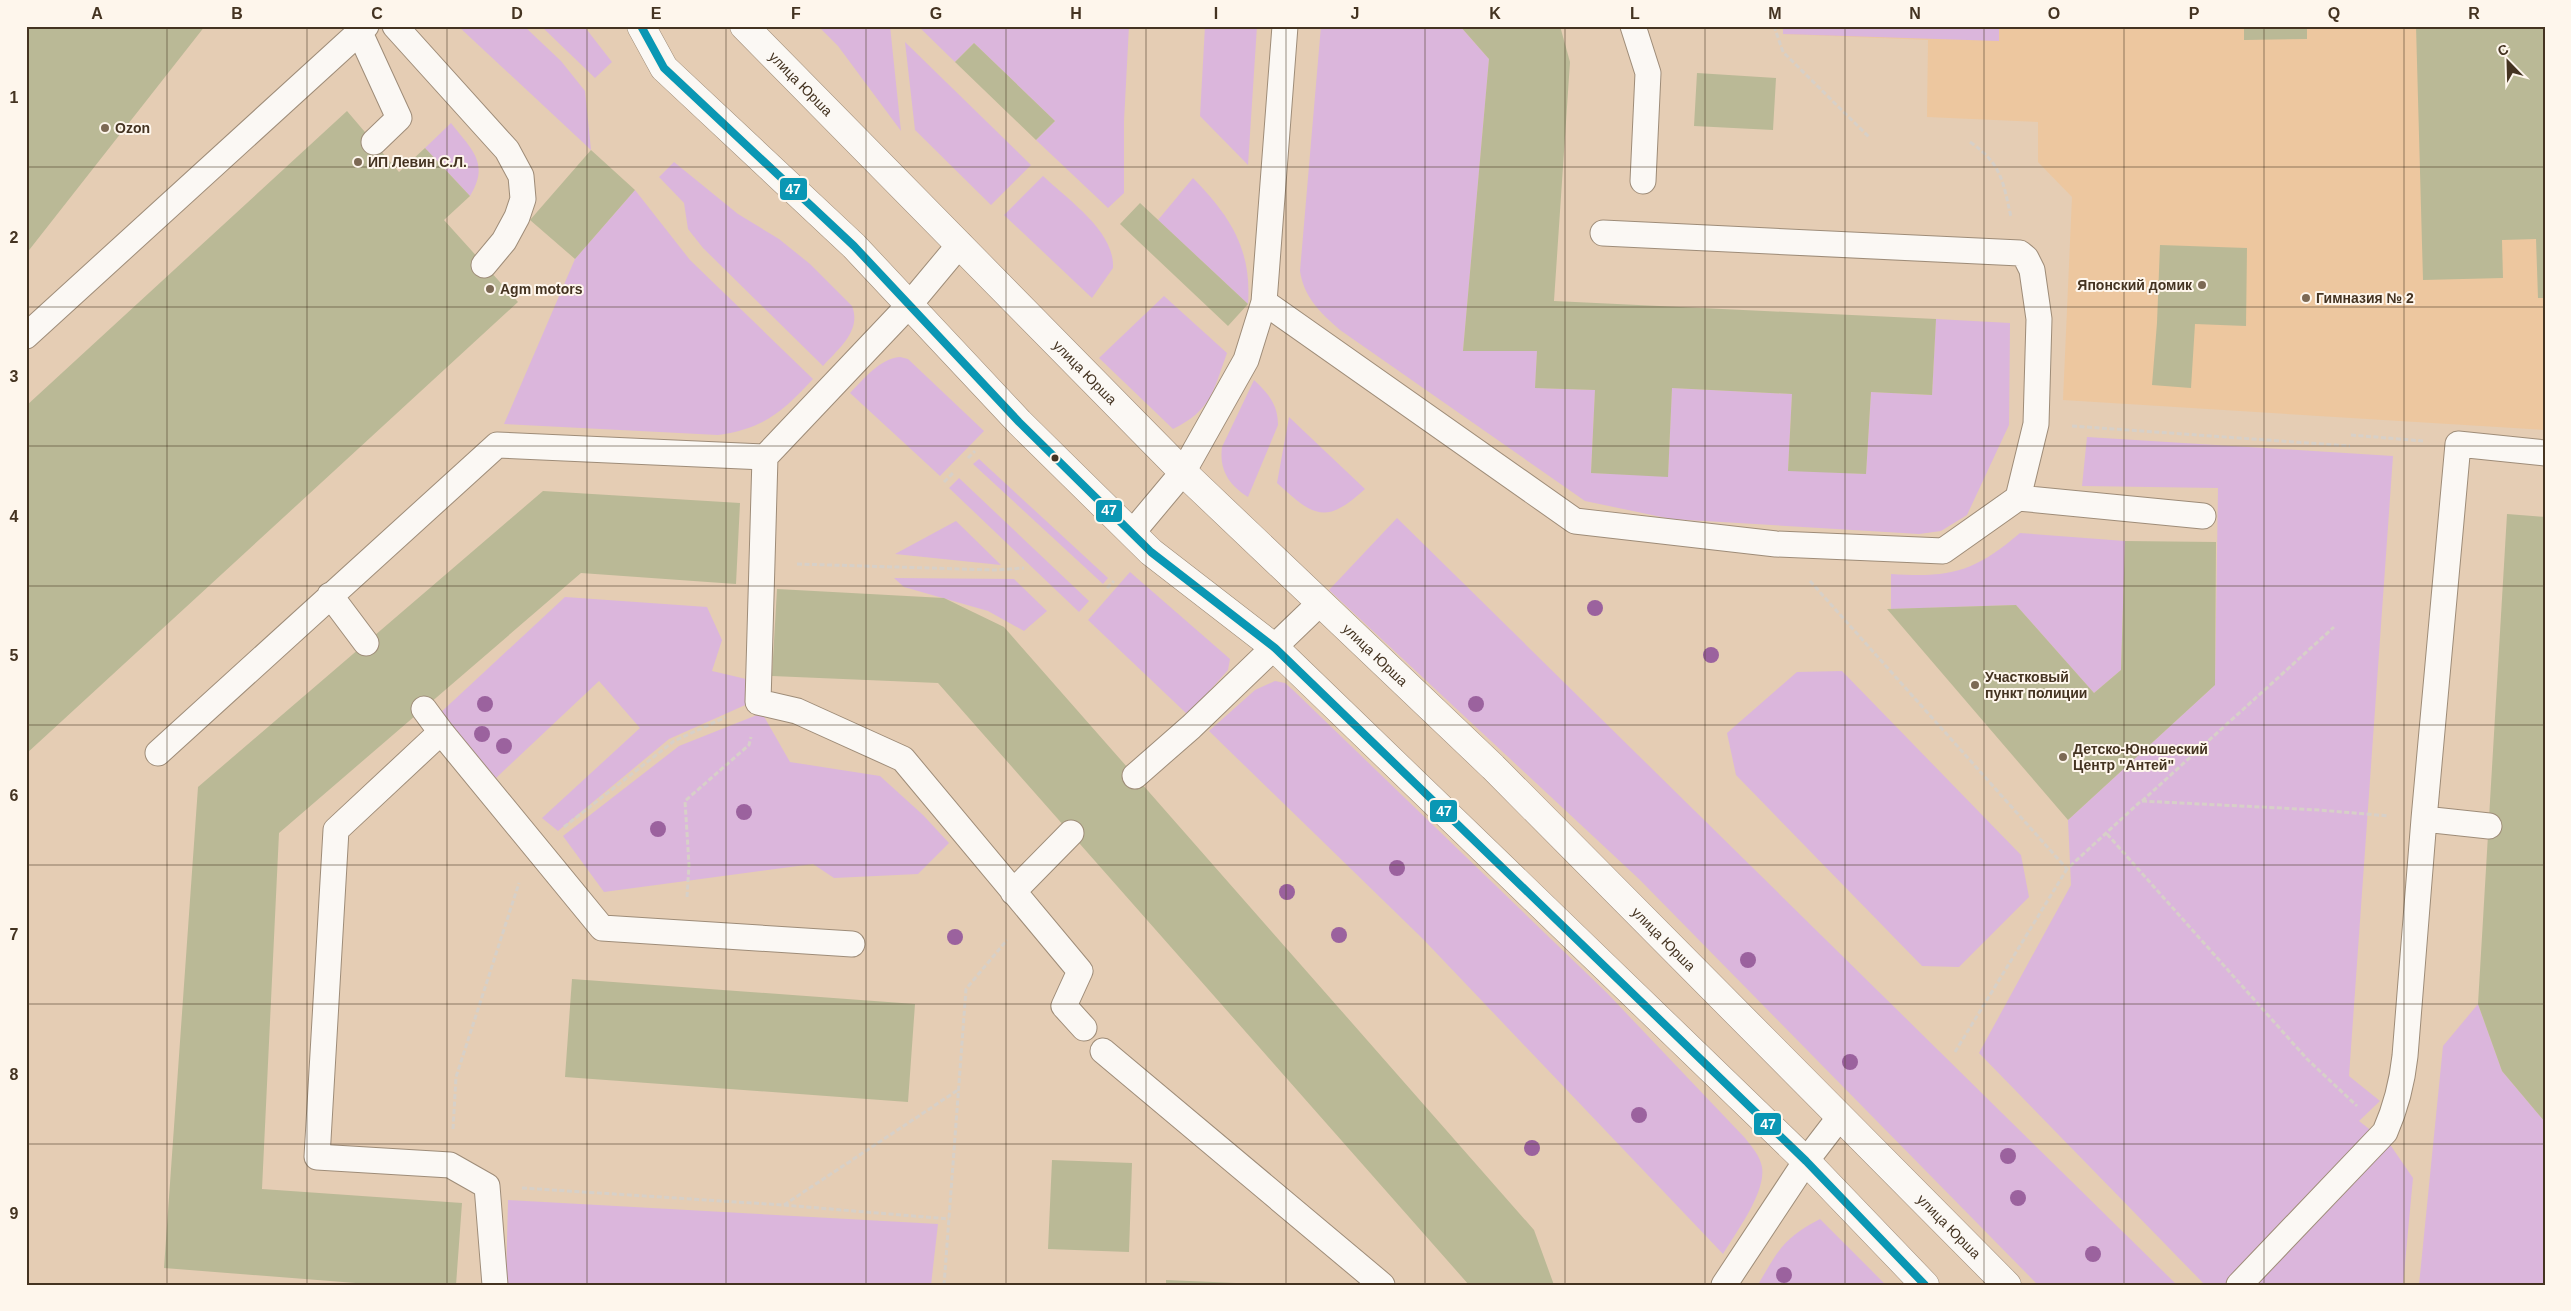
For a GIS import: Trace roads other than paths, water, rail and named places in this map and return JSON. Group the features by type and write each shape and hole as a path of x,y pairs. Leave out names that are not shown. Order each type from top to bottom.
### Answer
{"street":[{"path":"641,26 664,68 854,246 1019,422 1151,552 1274,648 1806,1160 1926,1285"},
{"name":"улица Юрша","path":"744,26 1183,472 1493,767 1839,1118 2007,1285"}],"lane":[{"path":"395,26 506,150 521,176 524,199 517,217 504,241 484,265"},
{"path":"1132,533 1183,472 1246,360 1264,302 1285,26"},
{"path":"1633,26 1648,73 1643,181"},
{"path":"26,336 363,30 399,118 374,142"},
{"path":"1603,233 2020,252 2026,258 2032,270 2039,319 2036,424 2018,498"},
{"path":"960,244 910,304 765,457 758,702 797,711 903,759 1080,971 1064,1006 1084,1028"},
{"path":"1264,302 1575,521 1776,544 1943,551 2018,498 2203,516"},
{"path":"2239,1285 2385,1132 2402,1086 2458,444 2545,453"},
{"path":"158,753 496,445 765,457"},
{"path":"330,595 366,643"},
{"path":"1135,776 1191,727 1320,603"},
{"path":"424,709 602,928 852,944"},
{"path":"441,732 336,830 317,1157 450,1165 487,1186 495,1285"},
{"path":"2424,820 2489,826"},
{"path":"1013,892 1070,833"},
{"path":"1103,1051 1382,1285"},
{"path":"1724,1285 1806,1160 1839,1118"}],"place":[{"name":"Ozon","path":"105,128"},
{"name":"ИП Левин С.Л.","path":"358,162"},
{"name":"Японский домик","path":"2202,285"},
{"name":"Agm motors","path":"490,289"},
{"name":"Гимназия № 2","path":"2306,298"},
{"name":"Участковый пункт полиции","path":"1975,685"},
{"name":"Детско-Юношеский Центр \"Антей\"","path":"2063,757"}]}
